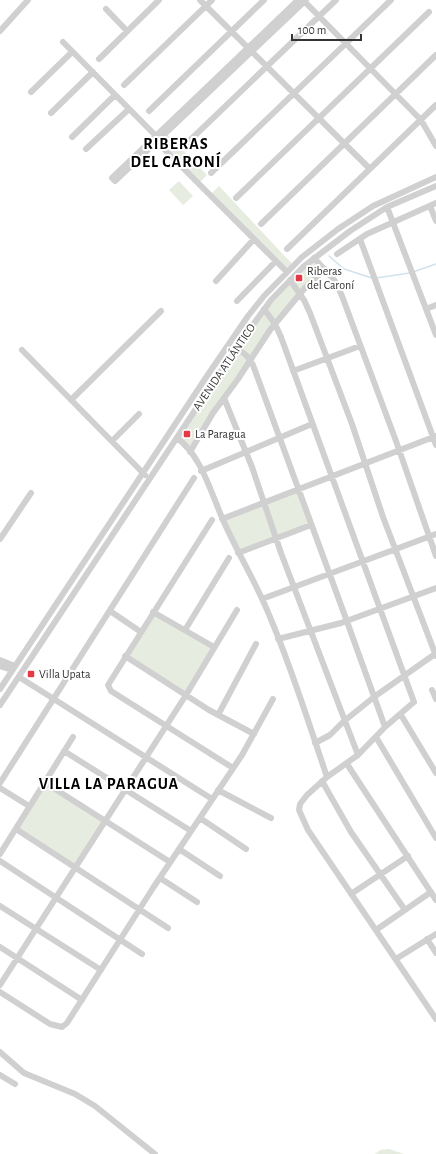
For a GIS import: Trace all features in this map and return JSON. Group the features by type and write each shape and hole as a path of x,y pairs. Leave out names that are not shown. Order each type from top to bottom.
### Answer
{"street":[{"path":"0,31 28,0"},
{"path":"148,0 154,6"},
{"path":"99,59 159,0"},
{"path":"200,0 318,119 370,169"},
{"path":"124,85 212,0"},
{"path":"149,111 264,0"},
{"path":"155,139 115,180 112,178 303,0 421,120 436,146"},
{"path":"184,146 336,0"},
{"path":"211,173 391,0"},
{"path":"106,9 127,31"},
{"path":"236,198 429,12"},
{"path":"63,42 129,109 155,139 287,272"},
{"path":"31,92 72,52"},
{"path":"261,224 436,55"},
{"path":"51,113 93,72"},
{"path":"72,137 115,95"},
{"path":"287,249 436,105"},
{"path":"86,149 129,109"},
{"name":"AVENIDA ATLÁNTICO","path":"0,689 248,316 287,272 324,239 363,212 399,192 436,177"},
{"name":"AVENIDA ATLÁNTICO","path":"0,705 264,309 290,280 314,258 350,231 387,208 436,186"},
{"path":"337,254 360,239 433,204 436,221"},
{"path":"387,208 394,222 436,335"},
{"path":"360,239 436,445"},
{"path":"216,281 254,240"},
{"path":"314,258 325,269 338,287 400,450 436,556"},
{"path":"236,301 276,261"},
{"path":"190,452 224,398 275,324 300,294 325,269"},
{"path":"290,280 300,294 310,313 396,550 436,655 374,697 330,735 315,743"},
{"path":"426,309 436,305"},
{"path":"264,309 275,324 293,371 414,702 401,715 385,727 358,755 324,779 300,804 300,813 308,830 436,1019"},
{"path":"71,400 161,310"},
{"path":"293,371 360,346"},
{"path":"237,348 250,360 347,620 385,727"},
{"path":"22,350 150,479"},
{"path":"224,398 265,503 276,538 358,755"},
{"path":"112,442 139,414"},
{"path":"201,471 245,451 312,424"},
{"path":"222,519 434,437"},
{"path":"177,438 184,443 201,471 238,553 262,599 315,743 324,779 340,814 379,875 405,910"},
{"path":"0,783 194,478"},
{"path":"0,539 31,493"},
{"path":"212,520 109,681 110,688 165,726 233,768"},
{"path":"238,553 311,525"},
{"path":"262,599 436,534"},
{"path":"185,630 229,558"},
{"path":"278,639 347,620 436,588"},
{"path":"0,985 186,695 214,646 237,610"},
{"path":"110,612 140,632"},
{"path":"153,612 214,646"},
{"path":"218,715 256,644"},
{"path":"125,656 218,715 254,734"},
{"path":"0,660 14,668"},
{"path":"0,666 14,668"},
{"path":"18,676 212,799"},
{"path":"432,690 436,699"},
{"path":"0,992 50,1024 62,1026 67,1023 170,862 233,768 273,699"},
{"path":"401,715 436,773"},
{"path":"0,854 73,737"},
{"path":"376,737 436,838"},
{"path":"64,750 124,790 191,831"},
{"path":"347,764 436,900"},
{"path":"44,782 170,862"},
{"path":"0,788 29,806"},
{"path":"218,790 271,818"},
{"path":"200,818 246,848"},
{"path":"16,829 168,928"},
{"path":"179,849 220,876"},
{"path":"351,894 408,856"},
{"path":"0,861 142,954"},
{"path":"160,878 197,902"},
{"path":"376,930 431,892"},
{"path":"0,906 101,970"},
{"path":"396,959 436,934"},
{"path":"427,939 436,954"},
{"path":"0,947 82,1000"},
{"path":"0,1052 24,1073 74,1094 95,1106 155,1154"},
{"path":"0,1075 15,1084"}],"shaded area":[{"path":"166,133 207,175 198,184 157,142"},
{"path":"179,181 193,196 183,205 169,190"},
{"path":"219,186 293,265 287,272 209,196"},
{"path":"314,258 325,269 278,320 190,452 177,438 255,322"},
{"path":"298,490 311,525 238,553 222,519"},
{"path":"153,612 214,647 186,695 125,656"},
{"path":"44,782 105,820 75,866 16,829"},
{"path":"389,1149 404,1154 375,1154 380,1150"}],"waterway":[{"path":"329,256 344,269 372,278"},
{"path":"413,272 436,264"},
{"path":"376,278 410,273"}],"place":[{"name":"Riberas del Caroní","path":"299,278"},
{"name":"La Paragua","path":"187,434"},
{"name":"Villa Upata","path":"31,674"}],"district":[{"name":"RIBERAS DEL CARONÍ","path":"176,152"},
{"name":"VILLA LA PARAGUA","path":"109,783"}]}
